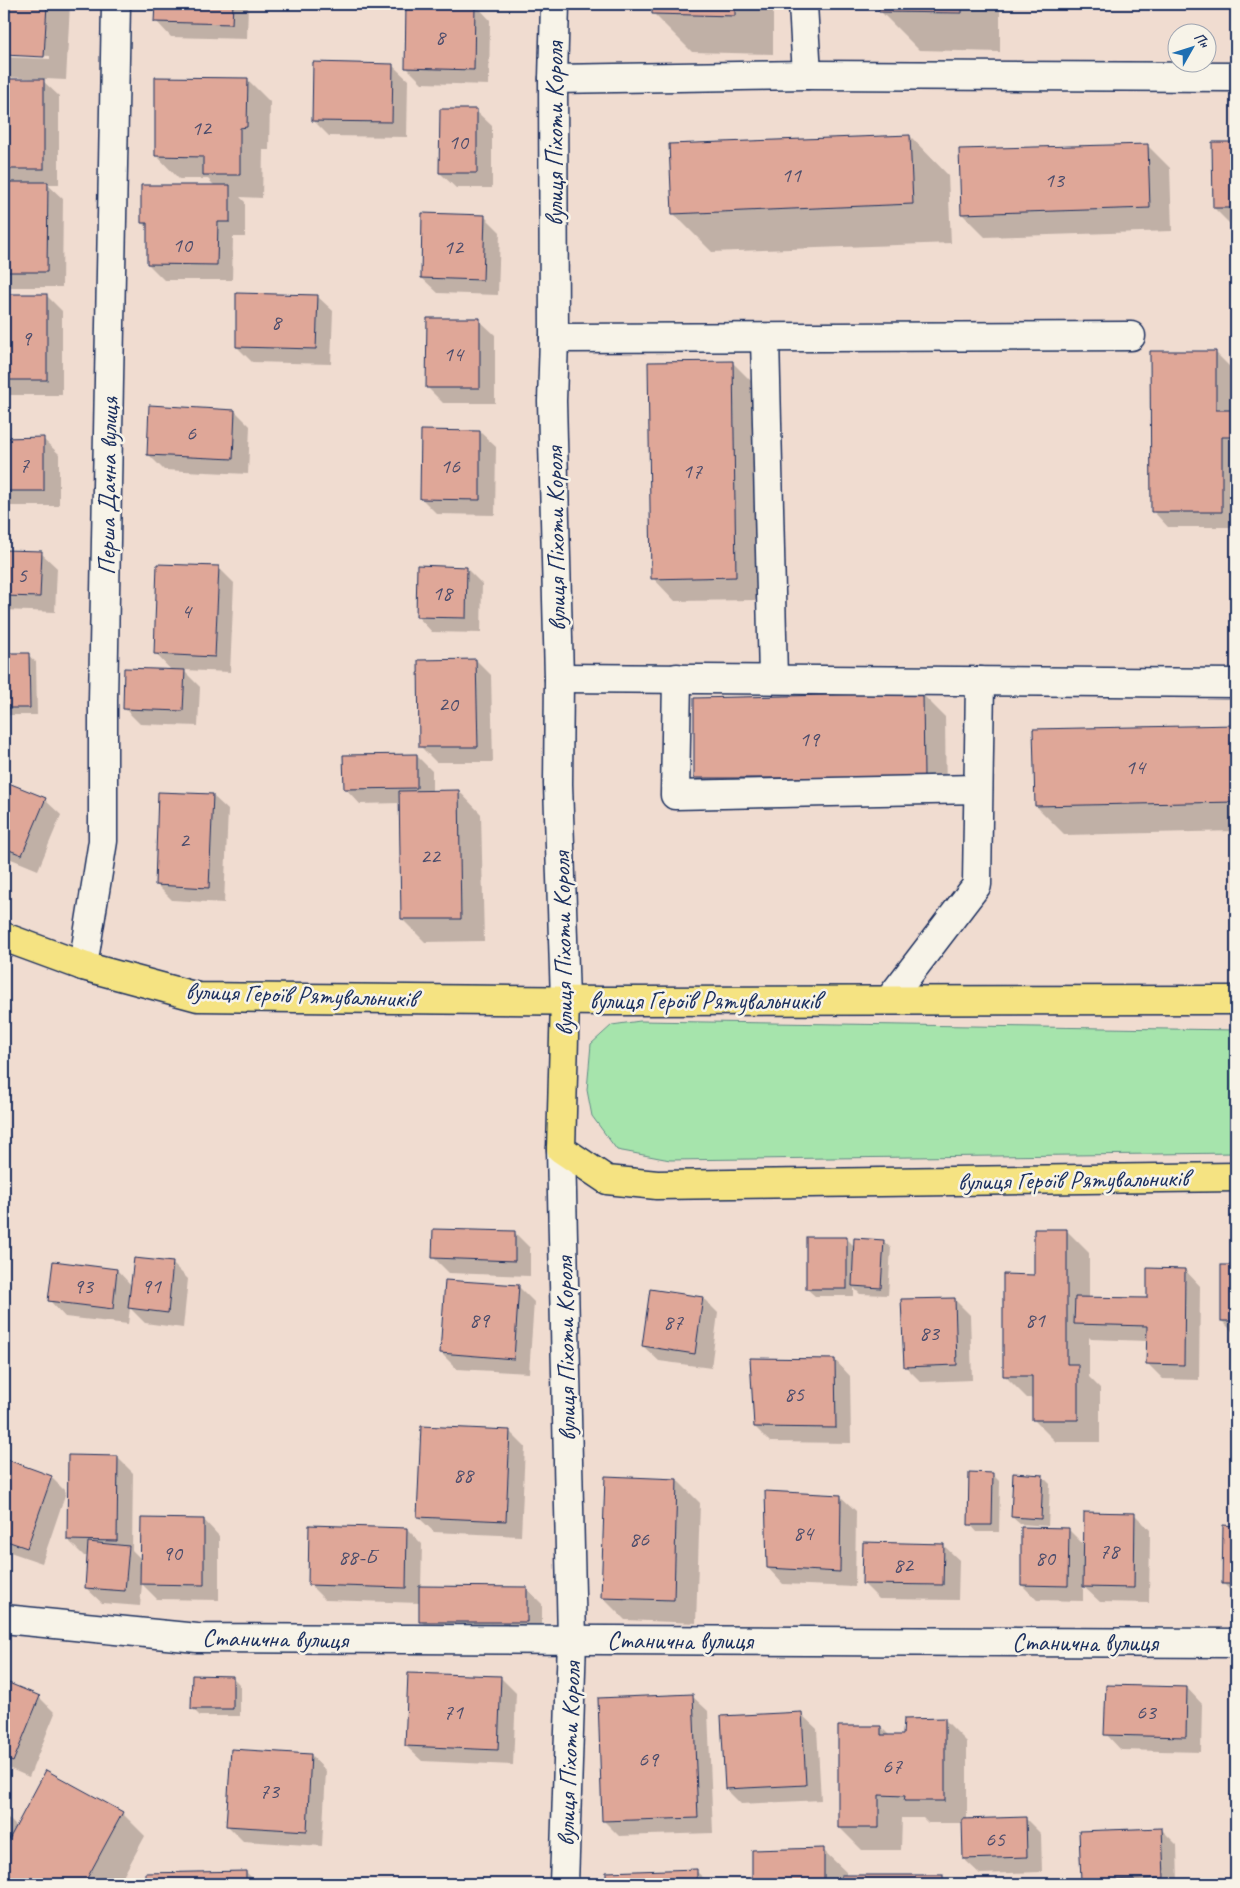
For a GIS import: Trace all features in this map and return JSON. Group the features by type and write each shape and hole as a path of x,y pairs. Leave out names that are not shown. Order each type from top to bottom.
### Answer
{"main road":[{"name":"вулиця Героїв Рятувальників","path":"4,937 83,966 198,996 565,1000 1236,1000"},
{"name":"вулиця Піхоти Короля","path":"561,1149 565,1000"},
{"name":"вулиця Героїв Рятувальників","path":"561,1149 607,1180 657,1185 1236,1177"}],"street":[{"name":"Перша Дачна вулиця","path":"83,966 103,841 103,701 116,4"},
{"name":"вулиця Піхоти Короля","path":"555,4 553,78 554,338 552,401 559,678 558,784 565,1000"},
{"path":"802,4 808,75"},
{"path":"553,78 808,75 1236,77"},
{"path":"554,338 1131,336"},
{"path":"765,338 773,678"},
{"path":"559,678 773,678 1236,683"},
{"path":"676,678 675,795 978,789"},
{"path":"889,1000 977,885 980,681"},
{"name":"вулиця Піхоти Короля","path":"561,1149 572,1640 564,1884"},
{"name":"Станична вулиця","path":"4,1619 197,1638 1236,1643"}],"green space":[{"path":"640,1021 1236,1030 1236,1153 670,1160 617,1150 592,1116 587,1090 591,1044 612,1025"}],"building":[{"path":"4,4 47,4 44,57 4,55"},
{"path":"155,4 233,4 232,24 154,22"},
{"path":"406,4 475,4 474,70 405,68"},
{"path":"652,4 735,4 735,16 652,14"},
{"path":"879,4 962,4 962,13 879,12"},
{"path":"313,62 393,64 392,122 312,121"},
{"path":"155,77 248,78 247,127 240,128 240,175 203,175 203,157 155,156"},
{"path":"4,79 44,79 44,169 4,169"},
{"path":"440,109 477,109 477,173 439,173"},
{"path":"910,135 913,204 672,214 669,144"},
{"path":"1212,142 1236,142 1236,208 1213,208"},
{"path":"1148,144 1150,208 961,214 959,149"},
{"path":"4,182 48,182 47,272 4,272"},
{"path":"141,185 230,185 230,222 218,222 217,265 147,264 147,223 141,223"},
{"path":"422,213 485,215 483,280 421,278"},
{"path":"236,293 318,295 316,349 236,347"},
{"path":"4,294 47,294 47,380 4,380"},
{"path":"427,318 480,318 480,388 426,388"},
{"path":"1150,351 1216,351 1216,410 1236,410 1236,437 1222,437 1222,512 1151,512"},
{"path":"733,361 736,577 651,579 648,362"},
{"path":"149,405 235,410 233,459 147,455"},
{"path":"421,430 480,431 480,500 420,499"},
{"path":"44,437 44,491 4,491 4,438"},
{"path":"4,550 42,551 40,597 4,596"},
{"path":"157,564 219,566 215,657 154,654"},
{"path":"417,565 467,567 466,618 416,617"},
{"path":"4,653 29,653 30,708 4,708"},
{"path":"476,659 478,747 419,747 418,660"},
{"path":"124,668 185,670 183,711 123,709"},
{"path":"923,693 924,778 694,778 694,698"},
{"path":"1236,725 1236,802 1035,806 1033,729"},
{"path":"417,754 417,788 344,789 343,755"},
{"path":"6,782 46,798 22,855 4,848 4,788"},
{"path":"459,790 461,919 401,919 399,791"},
{"path":"158,792 213,794 209,888 155,885"},
{"path":"433,1229 515,1231 515,1261 432,1258"},
{"path":"1034,1229 1067,1229 1067,1364 1078,1364 1078,1420 1032,1420 1032,1376 1003,1376 1003,1274 1034,1275"},
{"path":"806,1237 847,1237 847,1289 806,1289"},
{"path":"854,1238 884,1240 881,1288 852,1286"},
{"path":"134,1258 173,1262 168,1313 128,1308"},
{"path":"53,1261 117,1269 113,1309 48,1301"},
{"path":"1221,1265 1236,1265 1236,1321 1221,1321"},
{"path":"1147,1268 1185,1269 1184,1365 1146,1364 1147,1326 1074,1324 1075,1297 1147,1298"},
{"path":"445,1280 519,1285 514,1359 440,1353"},
{"path":"650,1289 703,1297 695,1354 642,1346"},
{"path":"955,1298 957,1365 904,1367 901,1299"},
{"path":"750,1358 835,1359 836,1428 754,1427"},
{"path":"421,1426 510,1430 506,1521 417,1517"},
{"path":"68,1455 118,1456 117,1541 67,1540"},
{"path":"8,1460 52,1476 27,1548 4,1540 4,1472"},
{"path":"969,1472 993,1473 992,1525 968,1525"},
{"path":"1013,1473 1043,1475 1041,1519 1011,1517"},
{"path":"605,1476 677,1479 674,1600 601,1598"},
{"path":"765,1491 841,1495 840,1572 767,1568"},
{"path":"1084,1512 1135,1513 1134,1588 1083,1587"},
{"path":"141,1518 204,1519 204,1585 140,1584"},
{"path":"309,1525 407,1528 406,1588 308,1585"},
{"path":"1223,1525 1236,1526 1236,1584 1222,1584"},
{"path":"1021,1527 1069,1528 1068,1586 1021,1585"},
{"path":"88,1542 129,1546 125,1591 85,1588"},
{"path":"863,1542 944,1544 943,1585 862,1584"},
{"path":"419,1586 527,1587 527,1622 419,1622"},
{"path":"408,1673 501,1676 498,1750 405,1746"},
{"path":"192,1675 233,1676 233,1709 191,1709"},
{"path":"4,1681 40,1696 13,1762 4,1758"},
{"path":"1106,1685 1187,1687 1186,1737 1104,1735"},
{"path":"693,1694 698,1818 602,1821 598,1698"},
{"path":"802,1712 806,1785 725,1789 721,1716"},
{"path":"945,1718 945,1801 904,1801 905,1796 879,1795 879,1828 838,1828 838,1726 881,1726 881,1735 903,1735 904,1719"},
{"path":"231,1749 311,1754 307,1831 226,1826"},
{"path":"46,1770 123,1812 84,1884 4,1884 4,1849"},
{"path":"1026,1817 1027,1857 963,1859 962,1819"},
{"path":"1162,1828 1164,1878 1081,1881 1079,1831"},
{"path":"824,1848 824,1884 752,1884 752,1850"},
{"path":"697,1869 697,1884 606,1884 606,1872"},
{"path":"246,1871 246,1884 145,1884 145,1873"},
{"path":"841,1875 943,1875 943,1884 841,1884"},
{"path":"1000,1882 1039,1884 1000,1884"}]}
